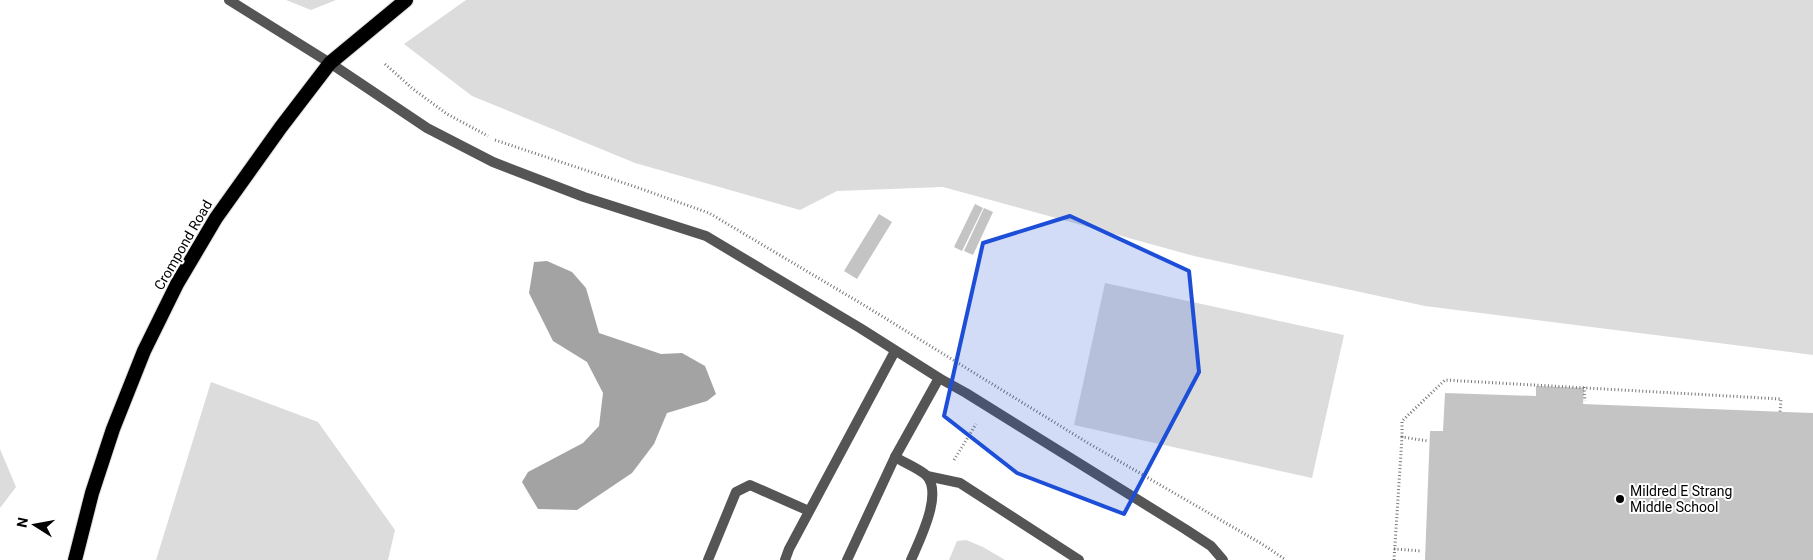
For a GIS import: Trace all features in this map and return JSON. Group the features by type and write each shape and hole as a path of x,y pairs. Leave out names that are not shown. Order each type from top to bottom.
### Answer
{"highway":[{"name":"Crompond Road","path":"75,560 92,493 113,428 144,351 177,284 216,218 281,127 330,63 406,0"}],"street":[{"path":"229,0 330,63 427,128 493,162 584,197 706,236 966,393 1185,529 1210,546 1223,560"},
{"path":"785,560 894,350"},
{"path":"847,560 895,457 939,378"},
{"path":"895,457 927,476 960,483 1079,560"},
{"path":"911,560 928,522 933,492 927,476"},
{"path":"708,560 736,492 750,485 809,511"}],"path":[{"path":"1394,560 1402,421 1445,380 1781,399 1780,412"},
{"path":"1584,387 1585,402"},
{"path":"954,460 976,424"},
{"path":"1402,437 1428,441"},
{"path":"1394,549 1421,551"}],"highlighted area":[{"path":"1070,216 1189,271 1199,372 1124,514 1017,473 944,416 983,243"}],"shaded area":[{"path":"286,0 336,0 311,10"},
{"path":"466,0 1813,0 1813,355 1425,306 1194,256 943,187 837,191 800,210 635,163 472,96 404,44"},
{"path":"547,261 572,272 586,288 599,333 661,354 682,353 705,366 716,394 707,401 667,413 654,444 632,473 577,510 538,509 522,482 528,472 583,443 599,426 603,393 587,362 553,341 529,293 534,262"},
{"path":"1105,283 1344,335 1312,478 1074,425"},
{"path":"211,382 318,422 395,530 388,560 156,560"},
{"path":"0,449 16,487 0,508"},
{"path":"966,540 983,547 1005,560 949,560 957,541"}],"building":[{"path":"975,204 983,208 962,251 954,247"},
{"path":"984,208 993,212 973,255 964,251"},
{"path":"879,214 892,222 857,279 844,271"},
{"name":"Mildred E Strang Middle School","path":"1536,386 1584,388 1583,404 1813,413 1813,560 1425,560 1430,431 1443,431 1445,393 1536,396"}],"place":[{"name":"Mildred E Strang Middle School","path":"1620,499"}]}
